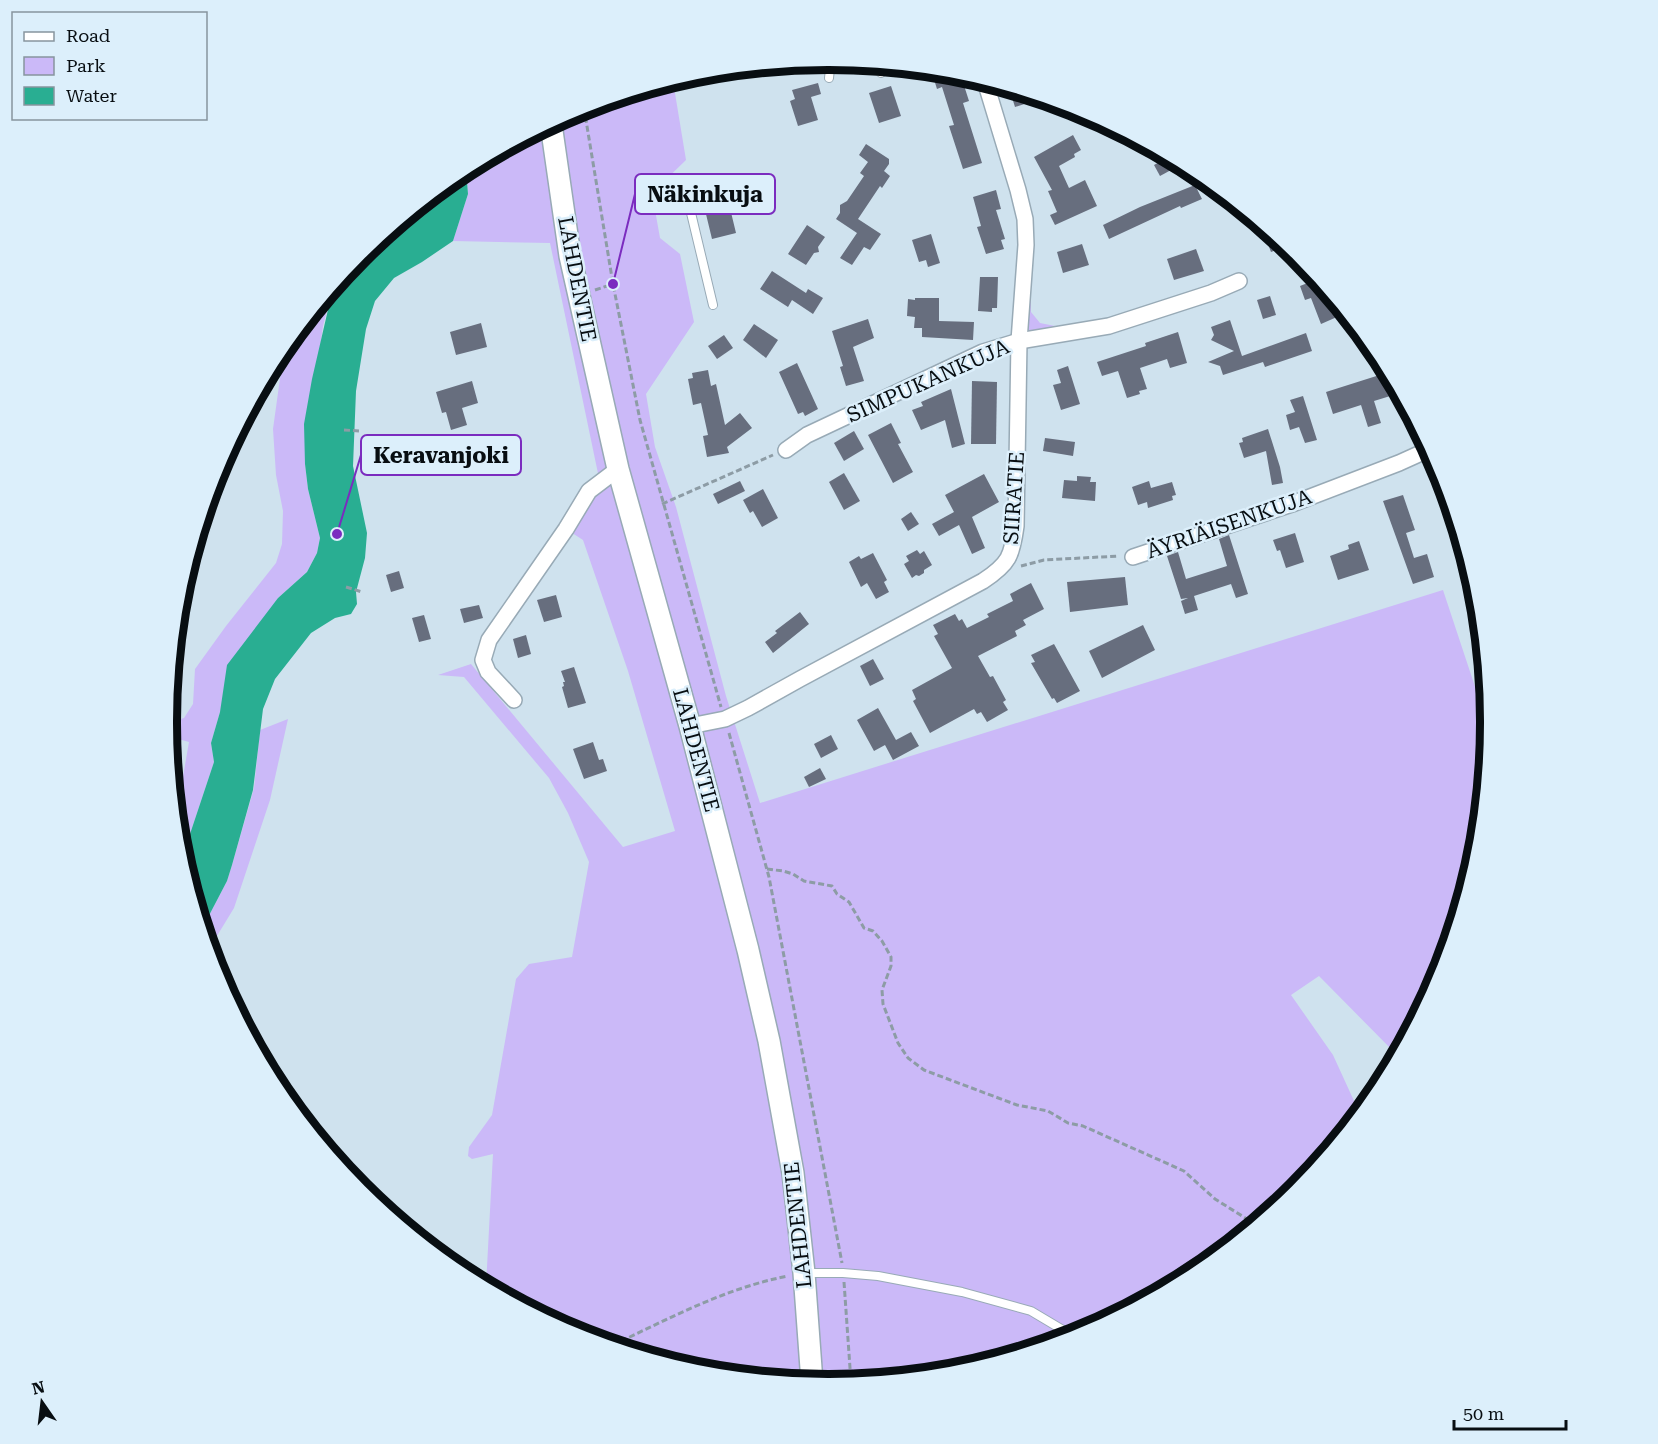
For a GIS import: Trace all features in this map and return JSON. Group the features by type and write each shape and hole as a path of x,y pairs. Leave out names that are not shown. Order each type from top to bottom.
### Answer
{"main road":[{"name":"LAHDENTIE","path":"552,133 570,256 618,468 690,726 769,1041 791,1162 804,1273 811,1373"}],"street":[{"name":"SIIRATIE","path":"690,726 725,719 748,708 983,580 1005,564 1011,556 1016,526 1019,341 1026,245 1025,219 988,91"},
{"name":"SIMPUKANKUJA","path":"786,450 807,435 970,358 1019,341 1110,326 1211,293 1239,281"},
{"name":"ÄYRIÄISENKUJA","path":"1133,557 1292,504 1421,452"},
{"path":"514,700 488,672 483,660 489,640 566,529 589,491 618,468"}],"lane":[{"path":"829,78 830,70"},
{"path":"691,213 713,305"},
{"path":"804,1273 843,1273 933,1285 1031,1311 1063,1330"}],"path":[{"path":"586,118 638,412 662,504 721,707"},
{"path":"344,430 360,430"},
{"path":"662,504 786,450"},
{"name":"ÄYRIÄISENKUJA","path":"1021,566 1044,560 1133,557"},
{"path":"346,587 362,592"},
{"path":"727,726 767,869 843,1273 850,1373"},
{"path":"767,869 783,871 804,880 832,886 837,894 849,902 864,928 873,931 882,941 891,957 891,966 882,990 883,1004 897,1043 908,1058 924,1070 1017,1105 1048,1111 1068,1123 1083,1126 1179,1168 1215,1199 1249,1220"},
{"path":"623,1340 693,1306 758,1282 804,1273"}],"green space":[{"path":"674,90 686,160 652,193 660,238 680,254 694,322 646,394 655,447 676,507 726,696 760,803 1443,590 1479,700 1480,722 1475,807 1468,849 1446,931 1431,971 1392,1050 1319,976 1291,995 1333,1055 1356,1105 1319,1152 1290,1183 1226,1239 1191,1264 1117,1306 1038,1339 956,1361 914,1368 829,1374 744,1368 660,1351 580,1324 541,1306 487,1276 493,1154 472,1159 468,1156 469,1147 492,1115 516,979 529,964 572,957 589,862 568,813 549,778 464,677 438,675 471,664 623,847 675,831 628,671 583,540 566,529 600,483 550,243 453,241 468,194 467,180 541,138 620,105"},
{"path":"1031,224 1031,312 1040,323 1070,329 1019,341"},
{"path":"329,305 323,326 305,464 308,489 320,538 317,553 307,572 278,598 220,712 211,743 214,762 188,839 181,787 189,742 178,739 177,720 184,718 193,704 195,669 276,563 282,544 283,511 276,475 273,429 281,369"},
{"path":"288,719 270,800 234,908 215,939 208,918 227,881 254,788 260,730"}],"water":[{"path":"467,180 468,194 453,241 394,278 375,301 366,329 356,391 353,466 367,533 365,558 356,592 357,604 351,614 335,618 311,633 275,679 263,709 253,790 232,865 227,881 208,918 188,839 214,762 211,743 220,712 227,665 278,598 307,572 317,553 320,538 308,489 305,464 304,424 329,304 368,261 399,232"}],"building":[{"path":"934,79 964,85 969,101 963,103 982,163 963,169 949,126 954,125 942,87 937,89"},
{"path":"818,83 821,94 811,97 818,120 798,126 790,101 795,99 792,90"},
{"path":"891,86 901,116 879,123 869,93"},
{"path":"1012,97 1029,102 1015,107"},
{"path":"1073,135 1081,150 1074,154 1075,157 1059,166 1069,188 1085,180 1097,206 1055,225 1050,215 1057,212 1048,191 1052,190 1034,157"},
{"path":"866,144 889,159 889,164 884,171 890,176 882,188 880,186 858,219 881,234 870,250 864,247 852,265 840,258 857,233 836,219 840,213 840,205 847,201 864,176 860,173 868,162 859,155"},
{"path":"1161,161 1171,170 1160,176 1154,165"},
{"path":"734,184 738,201 729,204 736,233 712,239 705,210 711,208 706,190"},
{"path":"1195,185 1202,199 1181,208 1180,206 1109,239 1103,225"},
{"path":"996,190 1001,209 996,210 1005,239 1001,240 1004,249 986,254 977,227 981,226 973,197"},
{"path":"807,225 825,237 818,247 819,252 814,253 806,265 788,254"},
{"path":"931,234 940,263 928,267 926,260 919,262 912,240"},
{"path":"1266,238 1278,249 1271,252"},
{"path":"1082,244 1089,265 1063,273 1057,252"},
{"path":"1196,249 1204,271 1174,280 1167,259"},
{"path":"772,271 806,293 808,289 823,298 813,314 792,300 788,307 760,289"},
{"path":"980,277 998,277 997,308 992,308 992,312 978,311"},
{"path":"1310,282 1339,316 1321,324 1311,298 1305,300 1300,286"},
{"path":"1270,296 1276,315 1263,319 1257,300"},
{"path":"915,298 939,298 939,321 974,322 973,340 922,337 922,328 914,328 915,317 907,316 908,299 915,300"},
{"path":"868,319 874,338 853,347 864,381 846,386 840,367 843,366 832,331"},
{"path":"1230,320 1242,356 1306,333 1312,351 1265,367 1263,362 1223,375 1220,366 1208,362 1234,351 1211,340 1214,335 1211,327"},
{"path":"481,323 487,347 456,355 450,332"},
{"path":"754,324 778,340 766,358 743,340"},
{"path":"1178,332 1187,363 1170,368 1167,359 1140,368 1147,389 1139,391 1140,394 1127,398 1118,371 1102,376 1097,362 1146,346 1145,343"},
{"path":"724,335 733,348 717,359 708,346"},
{"path":"797,363 818,409 805,416 803,412 798,414 779,372"},
{"path":"1068,366 1080,404 1061,410 1053,385 1061,383 1057,370"},
{"path":"708,370 711,386 716,384 725,425 740,413 752,428 727,447 729,453 707,457 703,436 708,435 701,403 693,405 688,379 693,378 692,373"},
{"path":"1380,375 1393,395 1374,401 1381,423 1368,427 1361,405 1333,414 1326,392"},
{"path":"472,381 478,403 462,408 467,425 451,430 446,412 442,413 436,392"},
{"path":"972,381 997,382 996,444 971,444"},
{"path":"951,389 965,444 952,448 945,420 921,430 912,410 923,406 921,402"},
{"path":"1303,396 1317,440 1305,443 1299,427 1290,430 1286,415 1295,412 1290,400"},
{"path":"891,423 901,443 898,444 913,472 893,483 868,435"},
{"path":"1268,429 1283,483 1272,485 1266,451 1244,458 1239,443 1243,442 1242,438"},
{"path":"854,431 864,449 844,461 834,443"},
{"path":"1045,438 1075,442 1073,456 1043,451"},
{"path":"844,473 860,501 844,510 829,482"},
{"path":"984,474 999,502 972,517 985,548 972,554 959,525 939,536 932,524 954,512 945,495"},
{"path":"1077,476 1091,477 1090,482 1096,482 1095,501 1062,498 1064,480 1077,481"},
{"path":"740,481 745,491 718,504 713,494"},
{"path":"1149,481 1151,488 1172,482 1176,495 1172,496 1173,500 1148,508 1147,502 1138,505 1132,487"},
{"path":"763,489 778,518 762,527 753,511 750,513 743,500"},
{"path":"1403,495 1415,530 1406,533 1414,558 1427,554 1434,577 1413,584 1383,501"},
{"path":"911,512 919,524 908,531 901,519"},
{"path":"1295,533 1304,562 1286,568 1280,550 1277,551 1273,540"},
{"path":"1229,535 1248,594 1236,598 1231,584 1194,596 1198,610 1185,614 1181,601 1188,598 1181,599 1167,556 1178,552 1186,579 1227,566 1219,539"},
{"path":"1359,541 1369,570 1338,580 1330,556 1349,549 1348,545"},
{"path":"917,550 920,554 924,551 932,565 924,570 924,573 912,578 904,564 909,561 906,556"},
{"path":"873,553 887,580 884,582 889,592 876,599 867,583 861,587 849,562 859,556 861,559"},
{"path":"399,571 404,588 391,592 386,575"},
{"path":"1125,577 1128,605 1070,612 1067,582"},
{"path":"1031,583 1044,609 1023,620 1026,625 1015,631 1017,636 978,656 990,677 993,676 1006,700 1003,702 1008,710 987,722 981,712 977,714 974,709 930,733 913,701 916,699 912,690 952,668 934,636 938,634 933,625 955,614 959,621 962,619 967,628 989,617 987,614 1013,601 1010,594"},
{"path":"556,595 562,617 544,622 537,600"},
{"path":"479,605 483,618 464,623 460,609"},
{"path":"800,612 809,624 773,653 765,642 777,633 775,631"},
{"path":"424,615 431,639 419,642 412,618"},
{"path":"1143,625 1155,650 1102,678 1089,651"},
{"path":"526,635 531,654 518,658 513,639"},
{"path":"1054,644 1080,691 1057,703 1054,698 1052,699 1031,663 1035,662 1031,655"},
{"path":"873,659 884,679 870,686 860,666"},
{"path":"574,667 586,703 568,708 562,687 565,682 561,671"},
{"path":"878,708 896,740 911,732 919,746 893,760 885,745 874,751 857,720"},
{"path":"831,735 838,749 821,758 814,744"},
{"path":"593,742 599,760 603,759 607,771 584,779 573,749"},
{"path":"820,768 826,779 809,787 804,777"}],"place":[{"name":"Näkinkuja","path":"613,284"},
{"name":"Keravanjoki","path":"337,534"}]}
